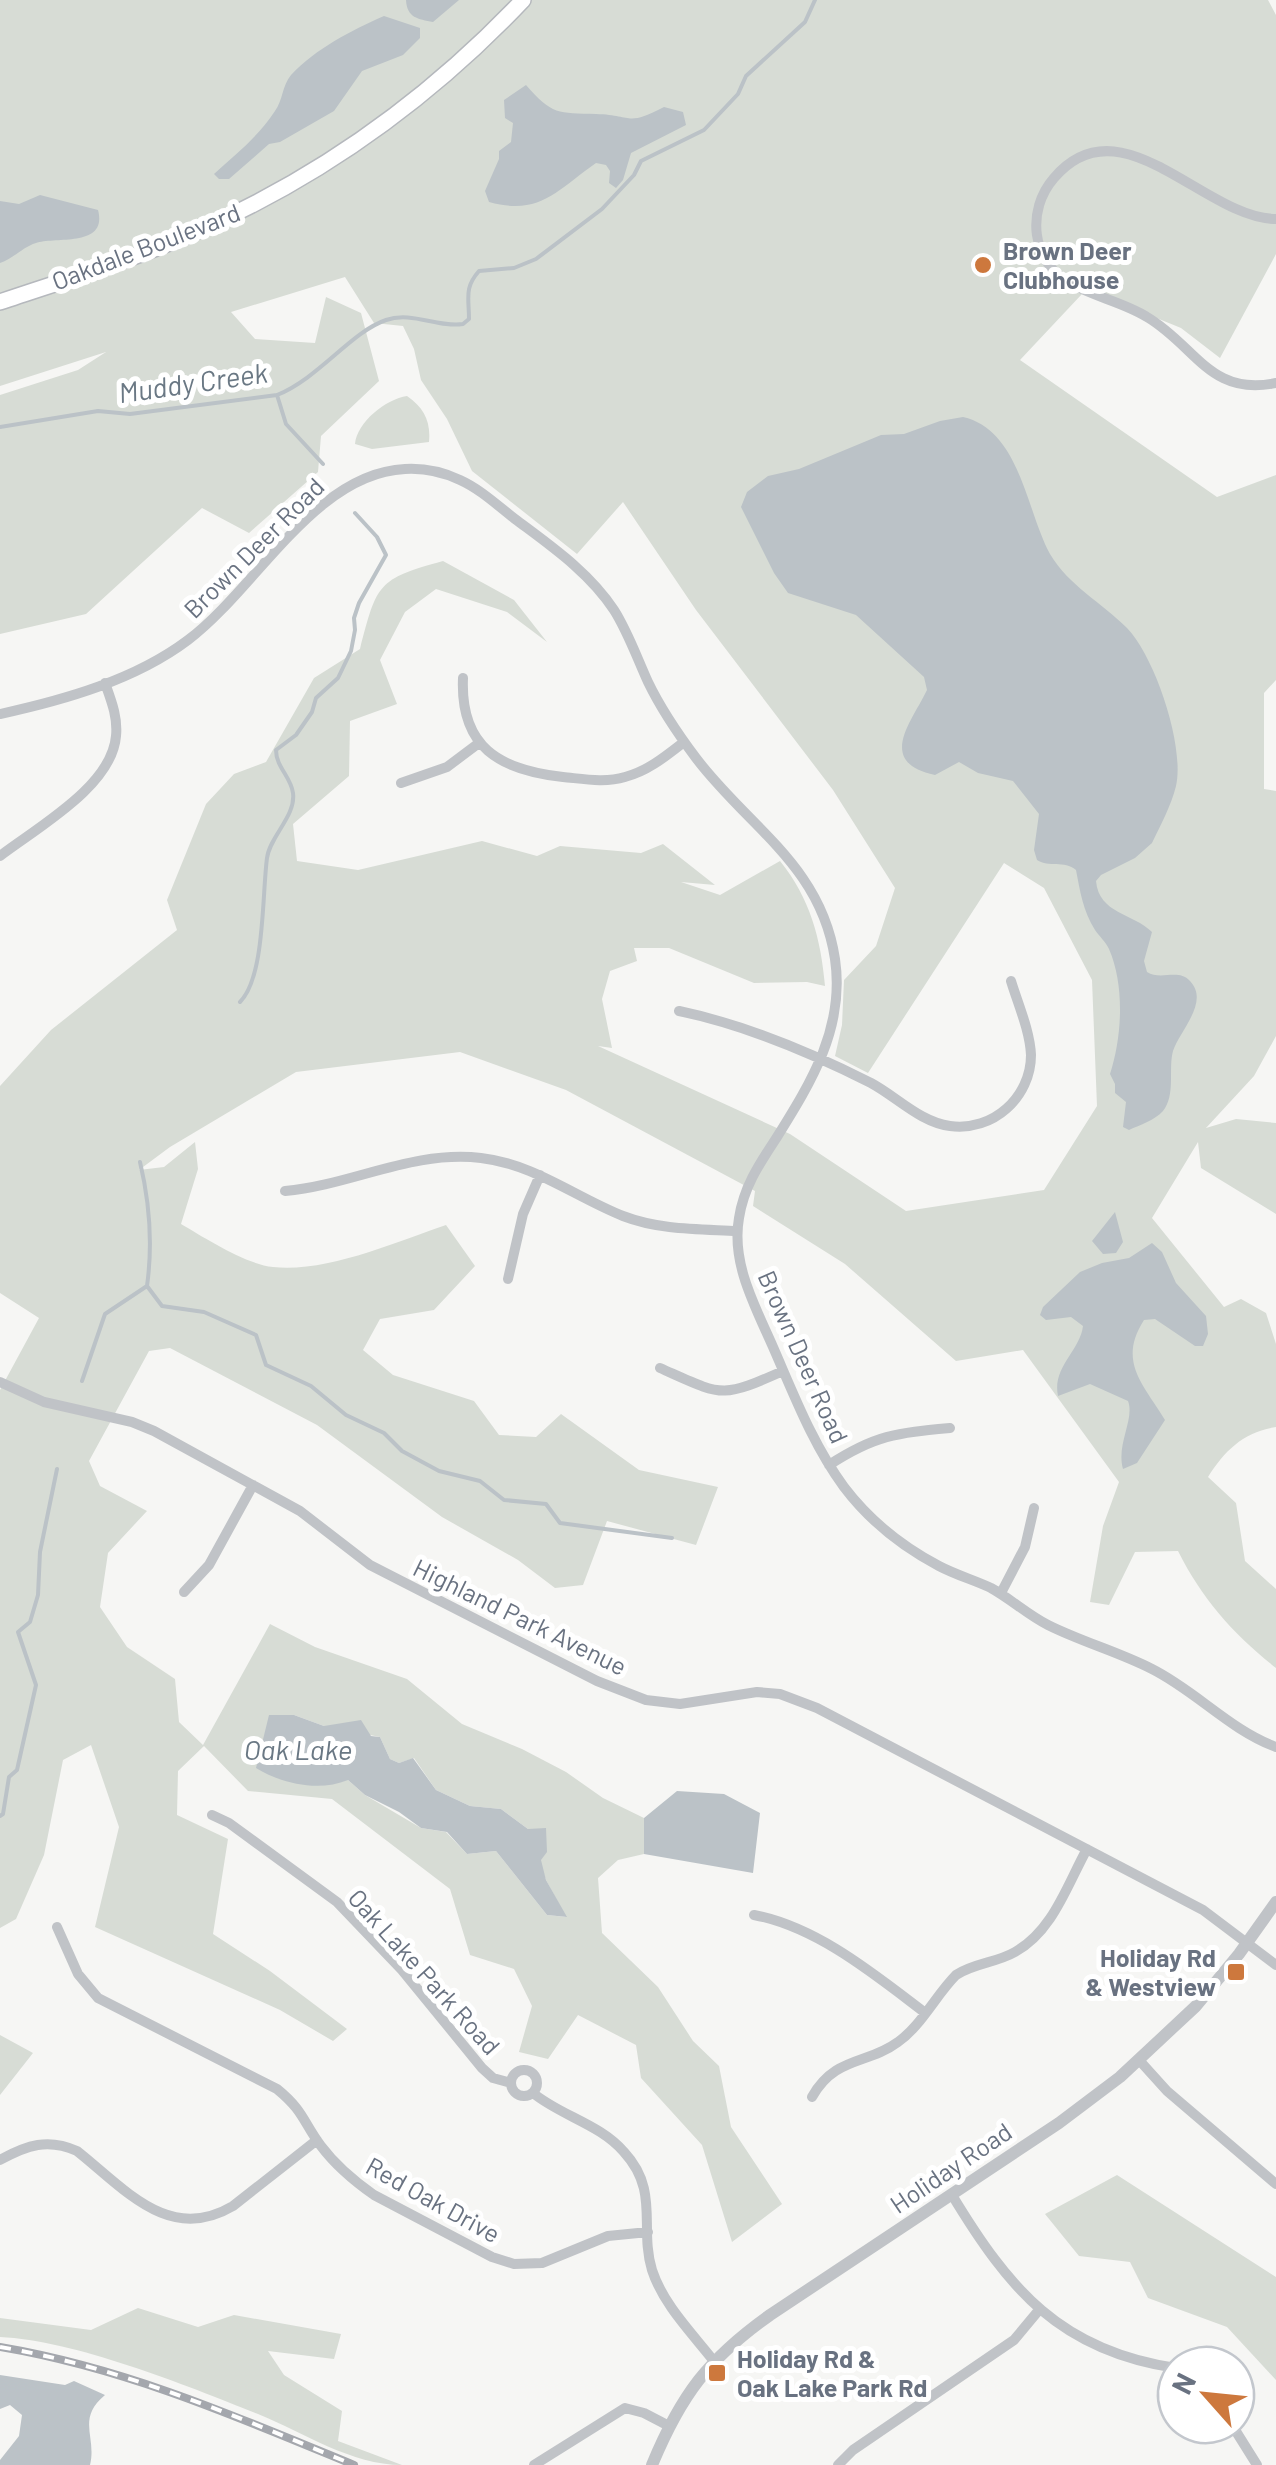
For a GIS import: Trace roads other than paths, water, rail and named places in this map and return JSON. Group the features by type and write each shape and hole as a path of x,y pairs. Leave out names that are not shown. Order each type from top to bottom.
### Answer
{"main road":[{"name":"Oakdale Boulevard","path":"0,302 172,242 290,184 346,150 426,91 523,0"}],"street":[{"path":"1276,219 1250,214 1134,156 1097,152 1066,165 1052,179 1042,194 1034,228 1045,260 1069,283 1146,316 1220,379 1245,387 1276,383"},
{"name":"Brown Deer Road","path":"0,714 105,683 160,659 206,627 334,494 368,476 419,469 456,478 475,488 587,577 622,625 657,699 684,742 716,784 790,858 822,912 829,932 836,980 833,1021 821,1062 751,1177 737,1231 743,1276 811,1434 860,1506 899,1542 944,1569 1001,1593 1052,1627 1180,1684 1250,1736 1276,1748"},
{"path":"463,678 466,721 480,744 503,761 528,771 610,780 644,770 684,742"},
{"path":"0,856 90,787 109,762 117,724 105,683"},
{"path":"401,783 447,768 480,744"},
{"path":"679,1012 721,1020 764,1035 872,1084 934,1122 961,1127 987,1122 1010,1106 1029,1072 1030,1043 1011,981"},
{"path":"285,1191 317,1188 392,1165 442,1157 482,1158 540,1175 642,1222 737,1231"},
{"path":"508,1279 524,1214 540,1175"},
{"path":"660,1368 706,1388 729,1392 783,1370"},
{"name":"Highland Park Avenue","path":"0,1382 44,1402 132,1422 300,1511 370,1565 597,1681 646,1700 680,1704 757,1692 780,1694 817,1708 1203,1910 1276,1965"},
{"path":"830,1466 866,1442 884,1436 950,1428"},
{"path":"184,1592 209,1565 253,1485"},
{"path":"1001,1593 1025,1547 1034,1508"},
{"name":"Oak Lake Park Road","path":"212,1815 230,1823 336,1902 402,1970 493,2078 511,2084 518,2095 533,2093 603,2134 626,2154 644,2184 650,2218 648,2253 656,2282 713,2360"},
{"path":"812,2097 819,2084 838,2068 897,2044 956,1975 1018,1950 1041,1931 1086,1849"},
{"name":"Holiday Road","path":"656,2464 668,2426 713,2360 770,2315 1059,2124 1140,2060 1196,2006 1276,1902"},
{"path":"754,1915 779,1920 836,1950 924,2012"},
{"name":"Red Oak Drive","path":"57,1927 78,1974 98,1998 277,2089 300,2110 339,2167 374,2196 502,2261 530,2265 608,2236 648,2232"},
{"path":"1140,2060 1167,2090 1276,2184"},
{"name":"Oak Lake Park Road","path":"511,2084 515,2073 527,2070 536,2078 533,2093"},
{"path":"0,2160 38,2144 65,2146 77,2151 147,2207 190,2220 220,2214 233,2206 317,2140"},
{"path":"952,2195 999,2267 1039,2310 1082,2338 1156,2364"},
{"path":"838,2465 853,2450 1014,2340 1039,2310"},
{"path":"534,2465 625,2408 644,2412 668,2426"}],"water":[{"path":"406,0 459,0 433,22 411,14"},
{"path":"384,16 420,28 420,38 403,55 362,71 334,111 280,142 269,144 229,179 219,179 214,174 268,120 278,107 288,79 301,65 334,41"},
{"path":"526,85 550,107 564,112 636,118 664,107 683,112 686,125 631,153 623,180 616,188 609,183 606,165 596,163 535,203 522,206 489,202 485,191 499,151 511,142 513,123 505,118 504,100"},
{"path":"40,195 98,210 95,230 78,238 36,243 0,263 0,201 19,204"},
{"path":"963,417 982,425 1009,454 1058,565 1138,641 1157,680 1172,726 1178,769 1176,786 1152,843 1096,881 1098,892 1110,907 1152,932 1144,961 1147,972 1185,977 1197,998 1173,1051 1167,1105 1156,1117 1129,1130 1123,1127 1126,1102 1115,1093 1110,1074 1119,1028 1118,979 1109,949 1082,901 1076,870 1037,860 1034,850 1039,814 1013,781 978,773 959,762 935,775 907,761 902,751 903,740 927,690 924,677 856,615 788,593 741,507 747,492 768,476 799,469 881,435 904,434"},
{"path":"1115,1212 1123,1242 1116,1253 1103,1254 1092,1241"},
{"path":"1152,1243 1162,1252 1176,1283 1206,1316 1208,1334 1203,1346 1195,1346 1155,1319 1144,1320 1136,1335 1133,1361 1136,1373 1165,1420 1137,1463 1123,1469 1128,1401 1090,1384 1058,1396 1059,1376 1083,1326 1071,1317 1046,1320 1040,1315 1043,1307 1080,1272 1129,1258"},
{"name":"Oak Lake","path":"269,1715 294,1715 324,1726 361,1720 371,1736 380,1737 390,1759 399,1763 413,1758 436,1790 470,1806 501,1809 528,1829 546,1828 547,1852 541,1860 546,1880 567,1917 547,1915 496,1851 467,1854 447,1832 421,1828 365,1795 348,1780 337,1784 301,1784 256,1768"},
{"path":"677,1791 724,1794 760,1813 753,1873 644,1854 644,1818"},
{"path":"0,2375 65,2385 74,2381 105,2395 89,2420 90,2465 0,2465 19,2436 22,2415 10,2405 0,2409"}],"waterway":[{"name":"Muddy Creek","path":"0,427 98,411 130,414 277,395 307,378 360,334 386,320 405,317 463,324 469,319 469,288 479,271 514,268 536,259 602,209 634,175 641,161 704,130 738,94 746,76 805,22 815,0"},
{"path":"277,395 286,424 323,464"},
{"path":"240,1002 248,990 258,955 269,850 293,801 292,787 276,750 296,735 312,712 316,698 338,678 351,651 359,603 386,555 377,537 355,513"},
{"path":"82,1381 105,1314 147,1286 150,1224 140,1162"},
{"path":"147,1286 162,1306 204,1312 256,1335 266,1365 311,1386 346,1415 384,1433 402,1451 439,1471 480,1481 504,1500 546,1504 560,1523 672,1538"},
{"path":"0,1816 9,1777 17,1770 36,1685 18,1632 30,1622 38,1595 40,1552 57,1469"}],"railway":[{"path":"0,2347 136,2381 354,2465"}],"place":[{"name":"Brown Deer Clubhouse","path":"983,265"},
{"name":"Holiday Rd & Westview","path":"1236,1972"},
{"name":"Holiday Rd & Oak Lake Park Rd","path":"717,2373"}]}
